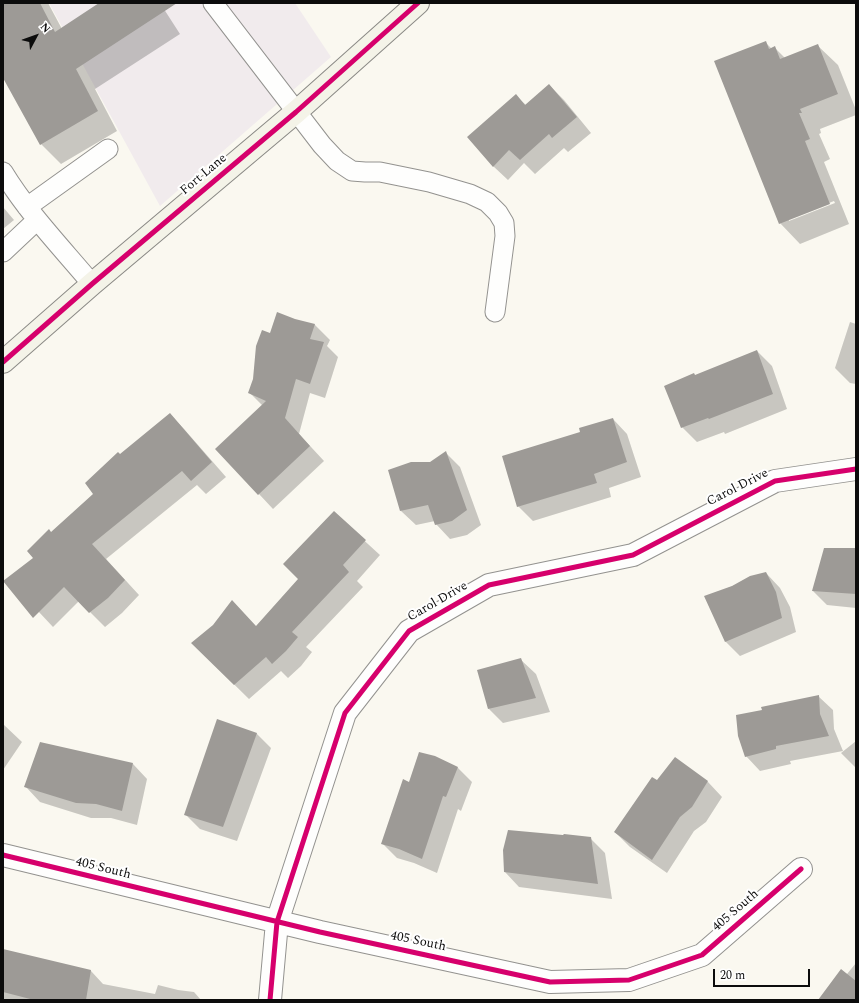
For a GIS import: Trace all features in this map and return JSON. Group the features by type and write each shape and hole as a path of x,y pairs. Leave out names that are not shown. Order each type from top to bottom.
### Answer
{"main road":[{"name":"Fort Lane","path":"3,362 92,284 296,112 418,3"}],"street":[{"name":"Carol Drive","path":"270,1000 277,922 345,713 409,631 489,585 633,555 775,480 856,469"},
{"name":"405 South","path":"3,855 277,922 550,982 629,980 702,955 801,869"}],"lane":[{"path":"213,3 296,112 334,158 352,171 380,172 429,182 470,194 487,202 498,213 504,223 505,236 495,312"},
{"path":"3,252 32,214 108,149"},
{"path":"3,172 32,214 92,284"}],"shaded area":[{"path":"49,3 295,3 331,57 160,206"}],"building":[{"path":"3,3 40,3 55,32 99,3 177,3 76,69 98,111 40,145 3,78"},
{"path":"766,41 769,49 775,46 780,59 818,44 838,94 800,109 802,113 799,113 810,139 805,141 830,204 779,224 714,61"},
{"path":"549,84 577,117 552,138 549,134 520,160 509,150 493,167 467,137 516,94 525,105"},
{"path":"277,312 295,319 315,324 310,339 324,342 310,384 296,379 285,418 310,446 258,495 215,449 266,401 248,393 253,379 256,346 262,330 270,333"},
{"path":"757,350 773,394 709,419 708,418 681,428 664,386 694,373 695,375"},
{"path":"170,413 212,462 191,481 182,471 92,544 125,580 108,598 89,613 64,587 33,618 3,581 33,558 27,551 49,529 51,532 93,494 85,483 118,452 120,454"},
{"path":"613,418 627,462 594,474 597,483 517,507 502,456 580,432 579,428"},
{"path":"446,451 467,510 452,521 435,525 428,505 400,511 388,470 411,462 430,462"},
{"path":"334,511 366,540 343,565 349,572 292,632 298,637 286,651 272,664 266,657 234,685 191,643 213,625 232,600 256,626 298,579 283,564"},
{"path":"824,548 856,548 856,594 812,591"},
{"path":"766,572 776,592 782,618 725,642 704,596 732,586 750,576"},
{"path":"521,658 536,698 488,709 477,670"},
{"path":"819,695 820,714 829,736 776,746 776,749 745,757 738,736 736,715 762,710 761,707"},
{"path":"217,719 257,733 223,827 184,815"},
{"path":"40,742 133,763 122,811 96,804 76,803 24,787"},
{"path":"419,752 435,756 458,767 446,797 443,796 422,859 399,849 381,844 403,779 409,782"},
{"path":"675,757 708,781 692,807 680,817 652,860 614,832 652,777 657,780"},
{"path":"508,830 591,837 598,884 504,872 503,850"},
{"path":"3,949 91,970 86,1000 34,1000 3,992"},
{"path":"841,969 856,981 856,1000 818,1000"}],"cycle path":[{"path":"3,362 92,284 296,112 418,3"},
{"path":"270,1000 277,922 345,713 409,631 489,585 633,555 775,481 856,469"},
{"path":"3,855 320,932 550,982 629,980 702,955 801,869"}]}
